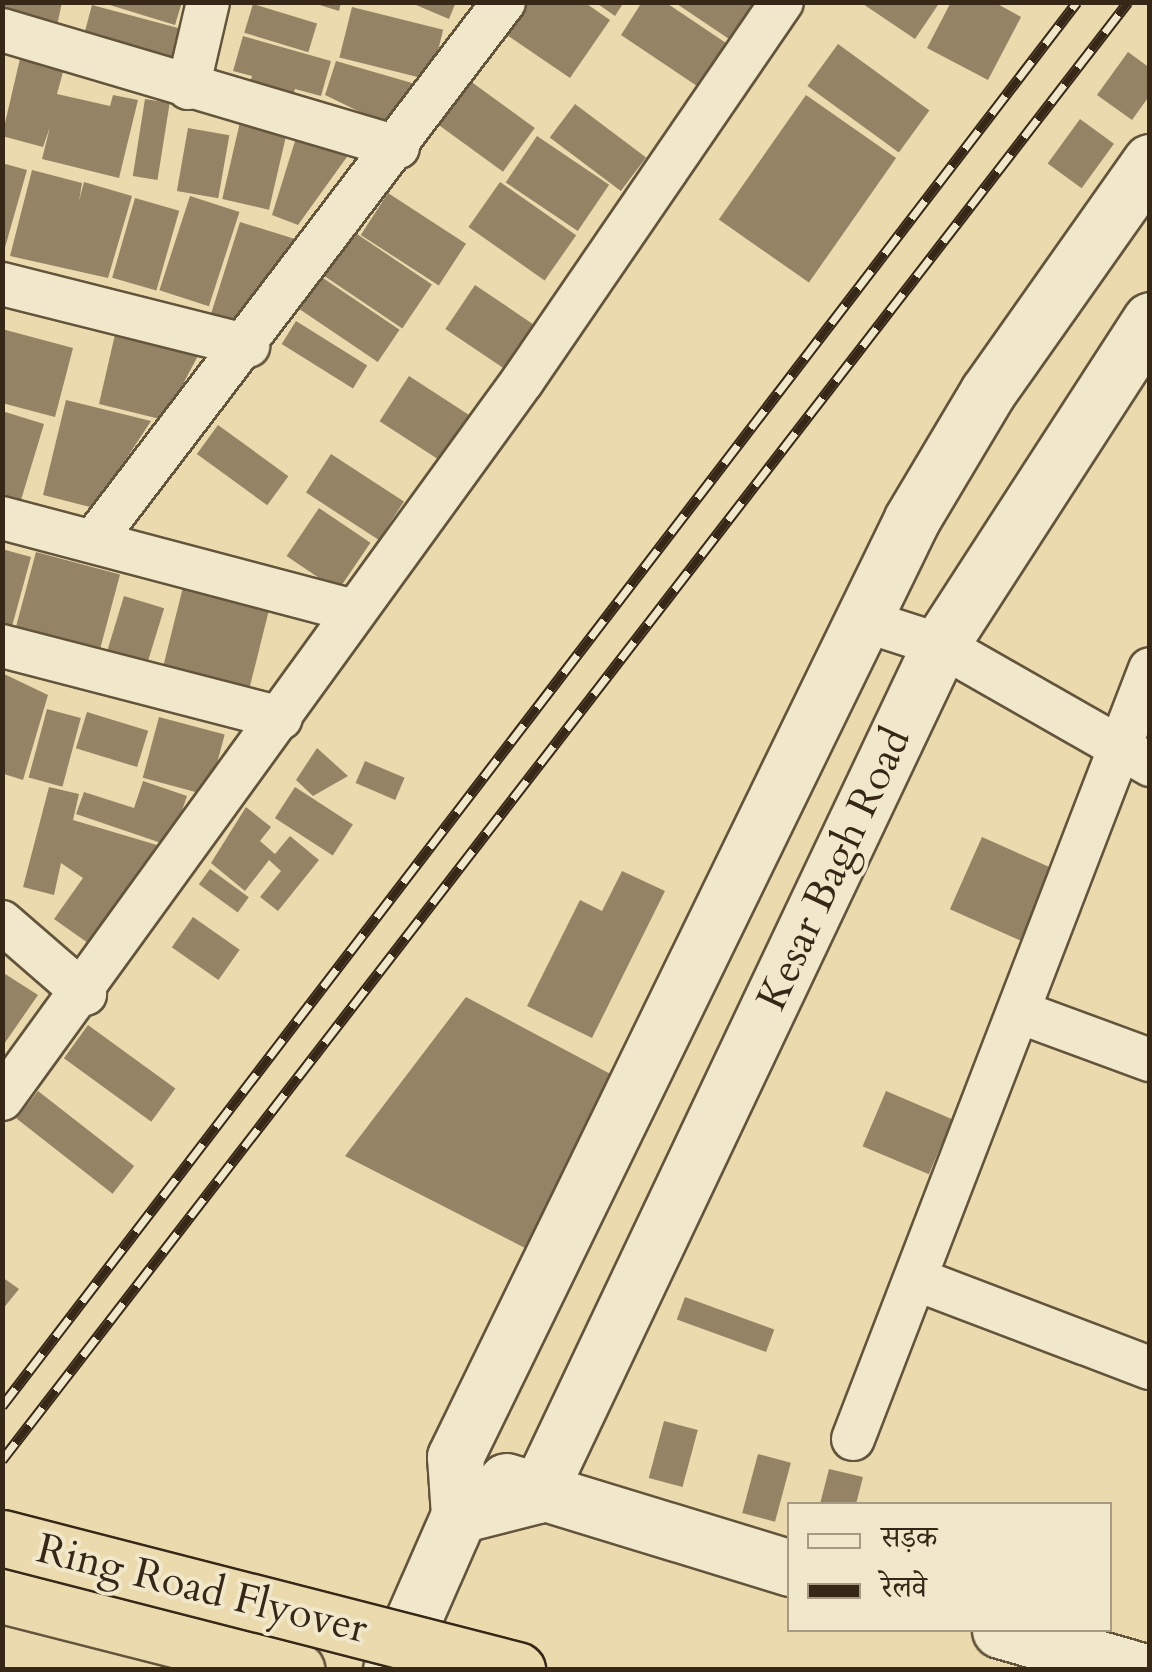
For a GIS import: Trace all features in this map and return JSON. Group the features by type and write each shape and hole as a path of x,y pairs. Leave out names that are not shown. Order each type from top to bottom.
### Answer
{"highway":[{"name":"Ring Road Flyover","path":"2,1538 517,1670"},
{"name":"Ring Road Flyover","path":"2,1595 297,1670"}],"main road":[{"path":"391,1670 459,1515 456,1457 859,618 987,393 1150,162"},
{"name":"Kesar Bagh Road","path":"538,1495 560,1441 940,645 1150,320"},
{"path":"456,1457 538,1495 787,1567"},
{"path":"459,1515 538,1495"},
{"path":"1007,1632 1138,1670"}],"street":[{"path":"188,88 208,2"},
{"path":"95,539 248,346 504,2"},
{"path":"2,1099 85,994 782,2"},
{"path":"2,30 398,147"},
{"path":"2,284 248,346"},
{"path":"2,518 95,539 355,611"},
{"path":"859,618 940,645 1134,758"},
{"path":"2,646 281,718"},
{"path":"852,1440 1022,1013 1134,758 1150,669"},
{"path":"2,922 85,994"},
{"path":"1022,1013 1150,1060"},
{"path":"918,1280 1150,1368"}],"building":[{"path":"2,2 62,2 57,26 2,13"},
{"path":"100,2 182,2 175,25"},
{"path":"310,2 341,2 339,11"},
{"path":"409,2 456,2 449,19"},
{"path":"516,2 584,2 610,20 570,78 498,29"},
{"path":"595,2 624,2 615,16"},
{"path":"642,2 665,2 726,43 697,86 621,35"},
{"path":"674,2 762,2 735,43"},
{"path":"860,2 940,2 915,39"},
{"path":"951,2 994,2 1021,17 988,80 927,48"},
{"path":"253,4 317,24 308,52 244,33"},
{"path":"92,5 181,29 171,65 82,41"},
{"path":"352,7 443,30 431,80 339,57"},
{"path":"243,36 331,61 321,96 295,89 289,111 246,98 252,76 233,71"},
{"path":"838,44 929,110 899,152 807,86"},
{"path":"22,50 66,61 57,94 110,106 113,95 138,100 119,178 42,159 50,127 43,147 2,136"},
{"path":"1128,52 1150,68 1150,95 1132,120 1097,95"},
{"path":"336,61 412,83 389,126 325,95"},
{"path":"466,78 535,128 503,172 434,122"},
{"path":"806,95 896,158 809,283 719,220"},
{"path":"145,99 170,103 157,180 133,176"},
{"path":"575,104 646,158 621,191 550,138"},
{"path":"1080,119 1114,144 1082,188 1048,163"},
{"path":"240,122 287,133 269,210 222,199"},
{"path":"188,128 229,135 218,198 177,191"},
{"path":"537,136 609,185 578,231 506,182"},
{"path":"296,138 349,154 298,225 272,215"},
{"path":"2,163 27,170 4,251 2,251"},
{"path":"32,170 82,183 79,201 84,182 132,196 108,278 10,256"},
{"path":"500,182 576,235 545,280 468,227"},
{"path":"388,193 466,244 439,286 361,235"},
{"path":"190,196 239,212 209,306 159,290"},
{"path":"135,198 179,211 156,290 112,278"},
{"path":"240,222 308,243 239,322 211,314"},
{"path":"354,232 432,285 402,329 324,276"},
{"path":"320,276 400,330 378,362 298,308"},
{"path":"475,285 545,332 515,376 445,329"},
{"path":"296,321 367,366 353,388 282,344"},
{"path":"2,329 73,348 55,417 2,403"},
{"path":"116,330 201,350 164,420 99,404"},
{"path":"409,376 475,419 446,464 380,421"},
{"path":"66,400 151,421 94,508 43,495"},
{"path":"2,411 44,424 21,500 2,495"},
{"path":"218,425 288,476 267,505 197,454"},
{"path":"331,454 404,501 379,540 306,493"},
{"path":"319,508 370,543 338,591 287,556"},
{"path":"2,549 31,557 11,630 2,628"},
{"path":"36,552 120,575 99,655 15,632"},
{"path":"184,583 270,605 248,694 162,672"},
{"path":"124,596 164,608 144,675 104,663"},
{"path":"2,673 48,695 23,780 4,774"},
{"path":"47,709 81,718 62,787 29,778"},
{"path":"87,712 148,731 137,767 76,748"},
{"path":"159,717 225,735 208,795 143,778"},
{"path":"317,748 348,776 313,796 296,780"},
{"path":"365,761 405,778 395,800 356,783"},
{"path":"143,781 187,796 170,846 76,814 84,792 134,808"},
{"path":"49,787 79,794 73,820 157,845 88,943 54,919 83,878 61,863 54,895 23,887"},
{"path":"295,787 353,825 333,856 275,818"},
{"path":"246,807 271,827 260,841 275,854 290,836 319,860 278,911 260,897 281,871 269,860 245,891 211,863"},
{"path":"982,837 1055,870 1023,942 950,909"},
{"path":"210,869 249,897 238,913 199,884"},
{"path":"622,871 665,891 592,1038 527,1006 580,900 602,911"},
{"path":"193,917 240,950 218,980 172,947"},
{"path":"2,972 38,995 2,1047"},
{"path":"466,997 618,1078 527,1249 345,1156"},
{"path":"88,1025 175,1088 151,1122 64,1058"},
{"path":"38,1091 134,1166 113,1194 16,1119"},
{"path":"886,1091 952,1119 929,1174 863,1146"},
{"path":"2,1277 19,1289 2,1310"},
{"path":"685,1297 774,1329 766,1352 677,1320"},
{"path":"664,1421 698,1430 683,1487 649,1478"},
{"path":"758,1454 791,1463 775,1522 742,1513"},
{"path":"829,1469 863,1477 857,1502 821,1502"}],"railway":[{"path":"2,1406 1077,2"},
{"path":"2,1460 1128,2"}]}
